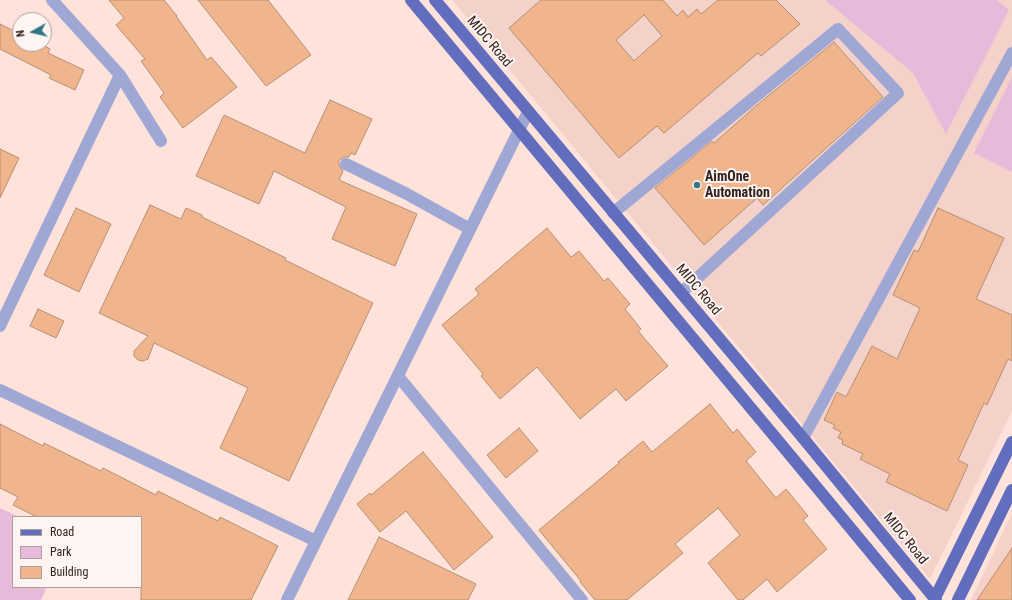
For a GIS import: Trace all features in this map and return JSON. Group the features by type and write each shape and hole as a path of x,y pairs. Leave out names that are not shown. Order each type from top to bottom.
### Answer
{"main road":[{"path":"411,0 910,600"},
{"name":"MIDC Road","path":"435,0 803,438 935,600"},
{"path":"935,600 1012,442"},
{"path":"958,600 1012,490"}],"street":[{"path":"52,0 120,75 161,141"},
{"path":"613,213 838,29 898,93 681,293"},
{"path":"803,438 1012,53"},
{"path":"0,326 120,75"},
{"path":"287,600 528,112"},
{"path":"346,164 406,194 470,229"},
{"path":"398,376 582,600"},
{"path":"0,390 316,541"}],"shaded area":[{"path":"452,0 1012,0 1012,411 930,579"},
{"path":"1012,513 1012,600 971,600"}],"green space":[{"path":"825,0 997,0 1009,10 946,134 913,73"},
{"path":"1012,77 1012,172 974,153"},
{"path":"0,508 17,516 12,516 12,588 47,588 41,600 0,600"}],"building":[{"path":"109,0 164,0 177,16 207,60 211,57 237,87 183,128 160,97 164,93 141,61 145,59 116,25 124,18"},
{"path":"198,0 268,0 311,55 266,86"},
{"path":"541,0 663,0 677,16 683,10 688,17 697,9 701,14 718,0 776,0 800,24 761,56 758,53 664,133 657,126 619,158 509,28","holes":["644,15 662,36 634,61 616,40"]},
{"path":"0,24 12,30 12,52 48,52 84,70 75,90 49,78 51,75 0,49"},
{"path":"834,42 883,97 763,205 757,198 704,245 655,188 712,141 714,143 756,106"},
{"path":"330,100 372,119 355,155 351,153 349,157 339,160 339,165 343,171 339,180 417,214 395,266 332,239 346,207 274,171 259,204 196,176 224,115 305,153"},
{"path":"0,149 19,158 0,198"},
{"path":"150,205 181,219 186,208 202,215 202,217 286,258 285,260 373,303 289,481 220,448 248,388 154,343 148,359 143,361 138,360 134,356 134,351 148,336 99,313"},
{"path":"76,208 111,224 79,292 44,275"},
{"path":"938,208 1004,238 976,299 1012,315 1012,361 1008,359 987,405 984,403 958,460 968,465 947,511 886,482 890,474 860,459 863,454 842,444 843,440 838,438 841,432 833,428 835,425 824,420 837,392 846,397 872,346 897,359 920,308 893,295 914,250 918,252"},
{"path":"547,228 571,257 579,251 604,281 608,278 630,304 625,309 641,329 638,331 668,366 626,401 616,389 580,419 537,367 500,399 481,376 483,374 442,325 479,294 475,289"},
{"path":"38,309 64,321 56,338 30,326"},
{"path":"710,404 733,433 737,429 756,452 746,461 776,498 786,489 808,516 803,520 827,549 777,592 767,579 743,600 738,600 708,563 740,535 718,508 675,544 683,553 627,600 595,600 539,530 643,441 652,452"},
{"path":"0,424 43,446 44,443 101,471 103,468 156,495 158,491 218,521 220,517 278,546 251,600 141,600 142,516 35,516 13,505 18,497 0,488"},
{"path":"519,428 538,451 506,478 487,455"},
{"path":"423,452 493,537 454,570 406,511 380,532 357,504 370,493 371,495"},
{"path":"379,537 476,584 468,600 348,600"},
{"path":"1012,548 1012,600 977,600"}],"place":[{"name":"AimOne Automation","path":"697,185"}]}
